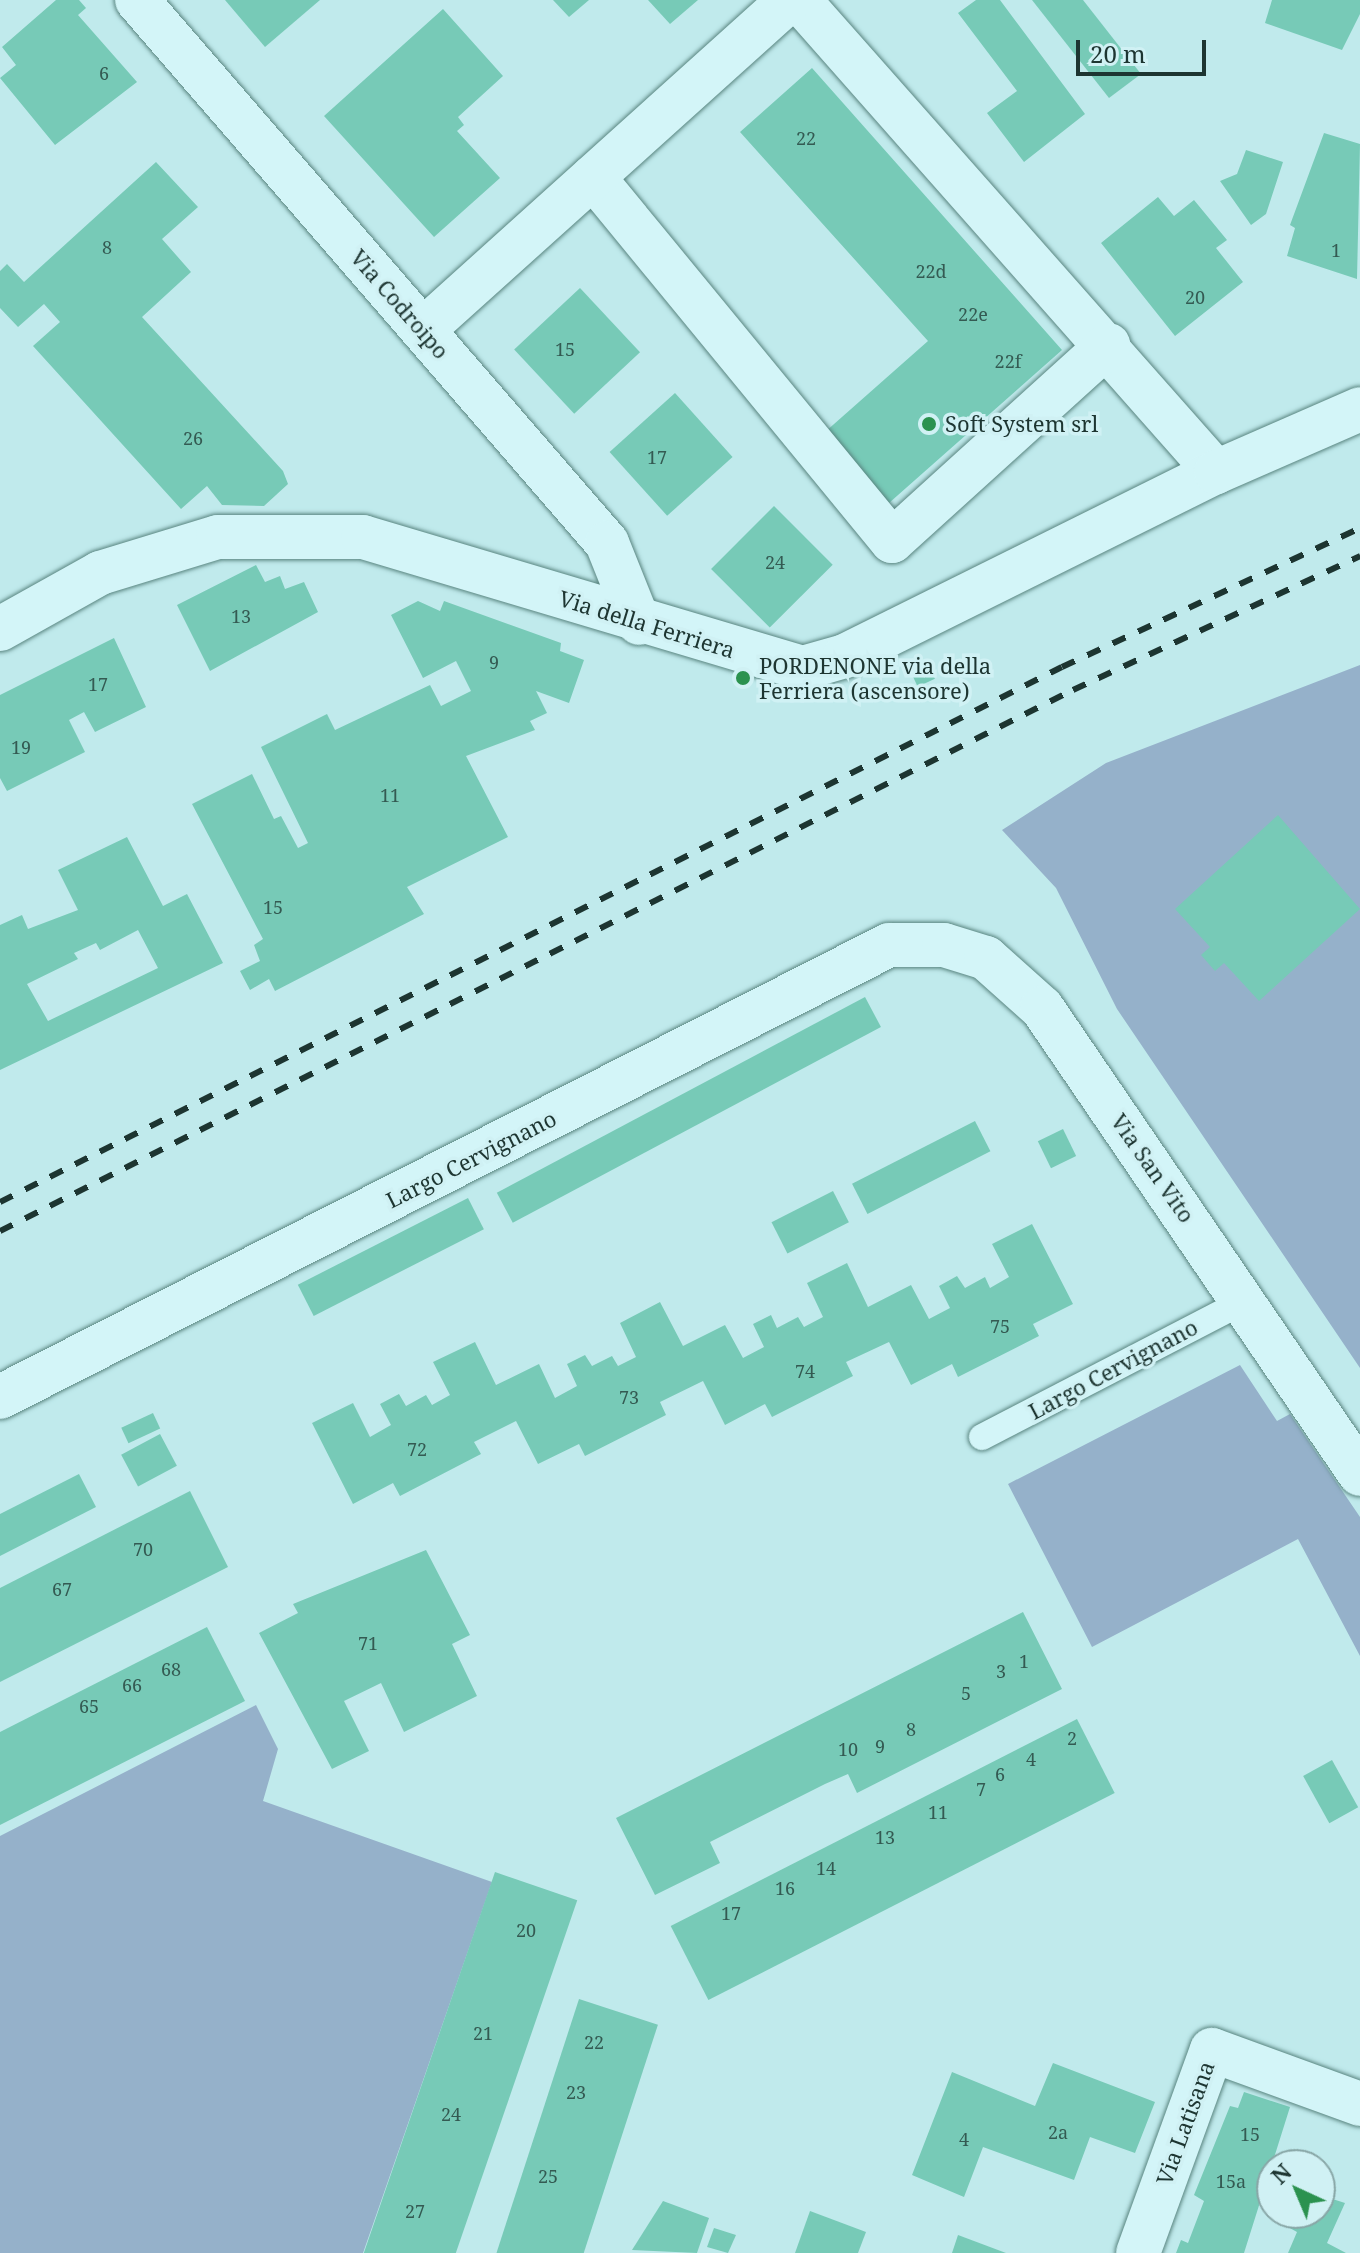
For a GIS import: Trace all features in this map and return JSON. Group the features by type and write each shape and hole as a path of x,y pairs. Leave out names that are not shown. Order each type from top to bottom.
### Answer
{"street":[{"name":"Via Codroipo","path":"137,0 607,543 639,623"},
{"path":"423,330 789,0"},
{"path":"799,0 1108,345 1216,472"},
{"path":"593,177 892,541 1108,345"},
{"name":"Via della Ferriera","path":"0,629 100,573 218,537 285,534 363,537 639,623 803,668 845,656 1216,472 1360,409"},
{"name":"Via San Vito","path":"889,945 944,945 986,958 1019,982 1244,1301 1360,1474"},
{"name":"Largo Cervignano","path":"0,1397 889,945"},
{"name":"Via Latisana","path":"1138,2253 1212,2050 1360,2104"}],"lane":[{"name":"Largo Cervignano","path":"982,1437 1244,1301"}],"shaded area":[{"path":"1360,665 1360,1368 1117,1009 1056,888 1002,830 1106,763"},
{"path":"1240,1365 1277,1421 1290,1414 1360,1517 1360,1656 1298,1539 1092,1647 1008,1484"},
{"path":"256,1705 278,1749 263,1801 492,1882 363,2253 0,2253 0,1836"}],"building":[{"path":"56,0 79,0 86,8 78,15 137,82 55,145 0,78 16,65 2,47"},
{"path":"225,0 320,0 265,47"},
{"path":"553,0 589,0 569,17"},
{"path":"648,0 698,0 670,24"},
{"path":"976,0 1000,0 1085,114 1024,162 987,113 1017,91 958,13"},
{"path":"1032,0 1083,0 1141,74 1109,98"},
{"path":"1272,0 1360,0 1360,14 1342,50 1265,23"},
{"path":"443,9 503,76 458,117 464,125 457,131 500,178 434,237 324,116"},
{"path":"812,68 1062,350 889,503 825,432 928,341 740,132"},
{"path":"1324,133 1360,144 1357,279 1287,256 1295,228 1290,225"},
{"path":"1246,150 1283,162 1266,214 1251,225 1220,181 1237,174"},
{"path":"156,162 198,207 162,239 191,272 142,317 283,471 288,484 264,506 222,505 207,486 181,509 33,346 60,322 44,304 18,327 0,308 0,271 7,264 24,282"},
{"path":"1158,197 1174,216 1194,200 1227,240 1216,248 1243,282 1175,336 1101,243"},
{"path":"580,288 640,352 574,414 514,349"},
{"path":"675,393 733,457 667,516 610,452"},
{"path":"774,506 833,565 770,628 711,569"},
{"path":"256,565 265,582 280,576 285,589 304,582 318,612 210,671 177,605"},
{"path":"418,601 440,611 444,601 561,643 560,651 584,660 569,703 536,691 547,713 530,721 535,730 466,756 508,837 407,887 424,914 275,991 269,979 250,990 240,971 260,961 254,945 263,939 192,804 252,774 274,819 281,816 298,848 308,843 261,747 327,714 335,730 430,685 441,706 471,691 456,661 423,678 391,615"},
{"path":"114,638 146,707 95,732 84,712 69,720 85,752 7,791 0,778 0,695"},
{"path":"929,666 935,679 918,687 912,674"},
{"path":"1278,815 1360,909 1259,1001 1224,963 1215,971 1201,955 1210,947 1175,909"},
{"path":"127,837 163,906 187,894 223,963 0,1070 0,925 22,915 28,929 78,910 58,870","holes":["138,930 158,968 48,1021 27,984 78,959 74,953 96,943 100,950"]},
{"path":"865,997 881,1027 513,1223 497,1193"},
{"path":"975,1121 990,1151 867,1214 852,1184"},
{"path":"1063,1129 1076,1156 1051,1168 1038,1141"},
{"path":"833,1191 849,1222 787,1254 772,1222"},
{"path":"468,1198 484,1229 314,1316 298,1285"},
{"path":"1032,1224 1073,1304 1033,1324 1039,1336 958,1377 952,1364 911,1385 889,1342 846,1362 853,1376 772,1417 765,1404 725,1425 703,1381 660,1402 666,1415 585,1456 579,1444 538,1464 516,1421 474,1442 481,1454 400,1496 393,1483 353,1504 312,1423 353,1403 370,1437 391,1425 380,1404 399,1394 406,1406 426,1395 432,1405 450,1395 433,1362 475,1342 496,1385 539,1364 555,1398 577,1386 567,1364 585,1355 592,1366 612,1356 618,1366 636,1357 620,1323 660,1302 683,1346 725,1325 743,1358 764,1347 753,1324 771,1315 777,1328 798,1317 804,1327 823,1317 807,1283 847,1263 868,1307 911,1285 929,1319 950,1308 939,1286 957,1276 965,1288 985,1277 990,1288 1009,1277 992,1244"},
{"path":"153,1413 160,1428 128,1443 121,1428"},
{"path":"160,1434 177,1466 138,1486 121,1455"},
{"path":"79,1474 96,1507 0,1556 0,1514"},
{"path":"190,1491 228,1567 0,1682 0,1588"},
{"path":"426,1550 470,1635 452,1644 477,1696 404,1732 381,1683 344,1701 369,1751 332,1769 259,1633 298,1613 293,1604"},
{"path":"1023,1612 1062,1689 857,1793 848,1774 710,1842 720,1863 655,1895 616,1818"},
{"path":"207,1627 245,1701 0,1825 0,1732"},
{"path":"1077,1719 1115,1793 708,2000 671,1926"},
{"path":"1332,1760 1358,1807 1329,1823 1303,1776"},
{"path":"495,1872 577,1900 456,2253 364,2253"},
{"path":"579,1999 658,2025 584,2253 496,2253"},
{"path":"1053,2063 1155,2102 1135,2153 1090,2137 1074,2180 983,2147 964,2197 912,2175 952,2072 1035,2106"},
{"path":"1244,2092 1290,2107 1277,2149 1256,2149 1256,2215 1244,2253 1176,2253 1181,2240 1188,2243 1204,2201 1194,2195 1230,2106 1238,2108"},
{"path":"1336,2200 1345,2203 1336,2223"},
{"path":"663,2201 709,2218 697,2253 632,2250"},
{"path":"810,2211 866,2232 858,2253 795,2253"},
{"path":"714,2228 736,2235 728,2253 707,2247"},
{"path":"1292,2229 1333,2229 1327,2243 1346,2253 1288,2253 1297,2232"},
{"path":"958,2235 1006,2253 952,2253"}],"railway":[{"path":"0,1202 1062,667 1360,528"},
{"path":"0,1231 1073,690 1360,556"}],"place":[{"name":"Soft System srl","path":"929,424"},
{"name":"PORDENONE via della Ferriera (ascensore)","path":"743,678"}]}
